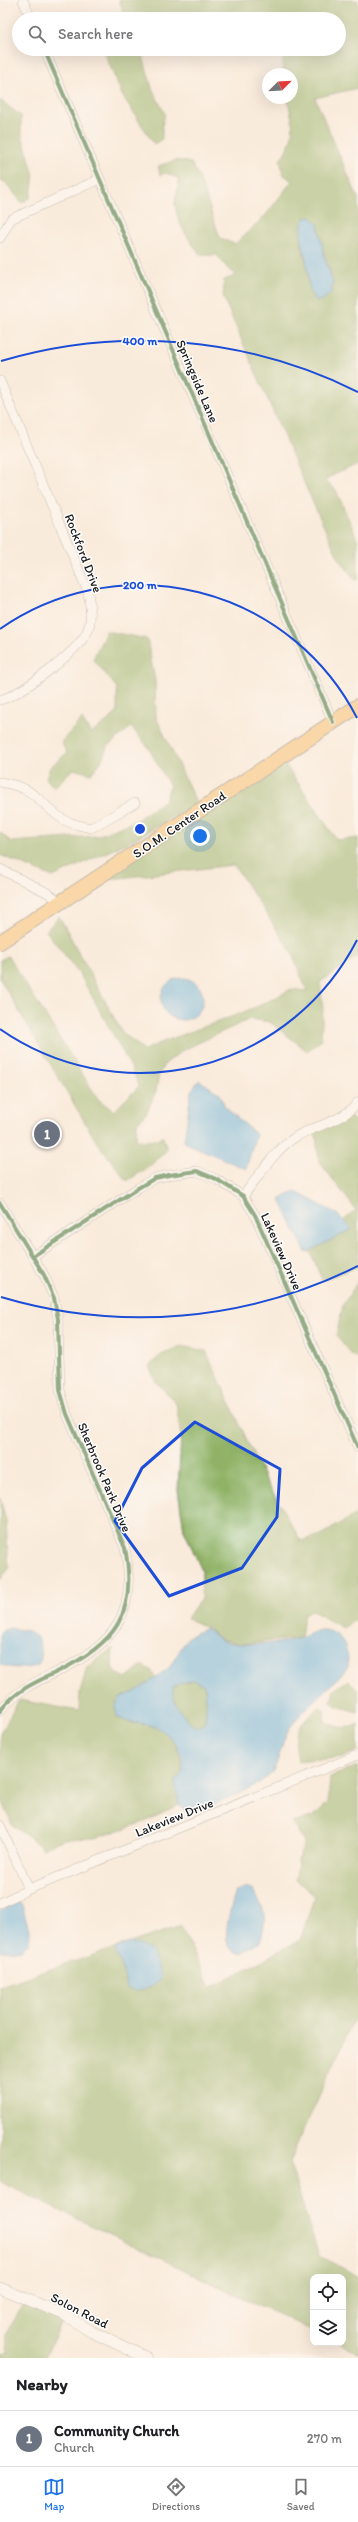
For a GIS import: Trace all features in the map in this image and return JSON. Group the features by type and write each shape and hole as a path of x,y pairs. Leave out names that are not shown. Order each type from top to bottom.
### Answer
{"main road":[{"name":"S.O.M. Center Road","path":"0,942 358,706"}],"street":[{"path":"23,0 28,12"},
{"name":"Springside Lane","path":"47,56 333,722"},
{"path":"0,238 12,219 100,179"},
{"name":"Rockford Drive","path":"0,381 88,592 91,608 86,634 77,644 25,689 0,700"},
{"path":"0,782 20,785 37,796 62,819 91,828 134,803"},
{"path":"0,869 48,893 61,902"},
{"path":"243,1196 290,1141 337,1118 358,1102"},
{"name":"Lakeview Drive","path":"33,1256 155,1178 197,1171 216,1179 243,1196 261,1227 358,1448"},
{"name":"Sherbrook Park Drive","path":"0,1203 33,1256 54,1298 58,1319 60,1390 66,1414 125,1548 129,1569 128,1596 121,1619 108,1638 95,1651 75,1663 24,1688 0,1711"},
{"name":"Lakeview Drive","path":"0,1904 29,1889 358,1755"},
{"path":"0,1825 29,1889"},
{"name":"Solon Road","path":"0,2288 65,2315 92,2332 147,2358"}],"highlighted area":[{"path":"195,1422 280,1469 277,1517 242,1568 169,1596 115,1521 142,1468"}],"green space":[{"path":"119,0 358,0 358,88 315,98 358,198 358,464 325,479 336,490 358,541 358,579 355,580 338,557 223,297 224,280 237,275 228,269 217,255 200,255 184,231 176,211 175,202 179,179 166,173 160,175 158,166 176,160 191,163 199,177 220,238 235,244 265,216 292,181 283,174 280,160 292,137 292,123 288,104 298,104 298,68 283,68 282,56 346,56 346,12 121,12 123,10","holes":["318,224 325,259 330,271 308,283 307,264 301,245"]},
{"path":"106,56 143,56 152,88 165,114 162,126 162,139 154,144 122,95"},
{"path":"0,100 21,116 21,132 34,175 31,197 22,203 5,182 0,180"},
{"path":"106,631 147,639 155,680 156,717 197,804 129,842 53,877 0,855 0,832 11,842 97,836 135,821 165,800 170,786 148,747 131,727 107,747 101,762 91,774 73,769 54,788 46,778 50,767 67,753 61,742 82,719 91,734 117,713 117,688 93,659"},
{"path":"280,757 337,840 358,838 358,956 320,982 323,1009 321,1040 307,1051 270,1022 250,1019 183,1050 165,1064 159,1074 156,1091 147,1112 137,1123 136,1140 150,1141 163,1137 167,1150 149,1167 127,1181 96,1141 0,979 0,960 8,956 98,1099 114,1111 139,1086 131,1067 79,973 46,931 59,916 122,1032 144,1050 256,1007 291,989 307,991 291,951 234,865 93,881"},
{"path":"346,1113 358,1124 358,1267 322,1280 310,1251 352,1229 343,1221 356,1210 319,1161 316,1136 310,1130"},
{"path":"358,1281 358,1358 352,1355 336,1336 343,1305"},
{"path":"181,1346 206,1351 264,1477 301,1541 321,1535 358,1513 358,1618 343,1628 311,1610 304,1615 301,1638 242,1644 220,1639 207,1628 187,1618 201,1598 202,1571 184,1530 178,1490 181,1437 176,1403 156,1382 149,1366 161,1355"},
{"path":"0,1498 6,1521 9,1569 0,1579"},
{"path":"113,1648 112,1668 126,1679 143,1665 151,1670 156,1678 135,1692 121,1697 117,1717 130,1722 157,1727 173,1741 177,1748 182,1769 178,1790 179,1805 145,1822 95,1838 64,1839 43,1848 12,1825 0,1794 0,1734 19,1700 79,1711 80,1692 87,1667"},
{"path":"195,1680 204,1685 206,1693 206,1716 204,1724 196,1727 179,1710 173,1693 173,1687 180,1683"},
{"path":"348,1680 358,1691 358,1712 336,1706 331,1701 334,1690"},
{"path":"319,1707 324,1709 325,1722 346,1727 358,1724 358,1750 343,1757 298,1761 296,1737 298,1731 306,1720"},
{"path":"358,1766 358,2011 289,2162 319,2256 358,2276 358,2353 344,2346 346,2346 346,2274 310,2274 310,2330 0,2182 0,1986 181,1926 210,1988 300,1940 315,1896 296,1880 298,1861 305,1842 292,1823 312,1817 328,1803 330,1777"},
{"path":"24,2302 63,2321 45,2358 0,2358 0,2354 8,2353 5,2335"}],"water":[{"path":"311,217 318,224 325,259 333,282 331,293 321,301 316,301 311,293 301,237 304,218"},
{"path":"178,978 186,978 197,984 203,995 203,1003 197,1014 186,1020 178,1020 167,1014 161,1003 161,995 167,984"},
{"path":"199,1080 220,1094 225,1107 256,1134 246,1169 184,1142 191,1091"},
{"path":"294,1191 337,1214 352,1229 306,1253 280,1200"},
{"path":"10,1628 28,1631 39,1639 41,1659 37,1666 18,1668 0,1664 0,1632"},
{"path":"207,1628 219,1639 226,1642 259,1644 293,1640 315,1631 331,1631 344,1643 348,1667 297,1718 288,1730 273,1771 268,1777 246,1790 218,1802 194,1811 186,1812 179,1805 175,1782 180,1776 183,1765 182,1757 175,1743 169,1736 157,1727 122,1720 117,1717 115,1706 121,1697 135,1692 169,1668 188,1637","holes":["195,1680 204,1685 206,1699 205,1721 204,1724 196,1727 179,1710 174,1699 173,1687 180,1683"]},
{"path":"244,1888 252,1889 260,1903 264,1914 264,1927 260,1942 243,1952 236,1952 230,1948 227,1941 227,1927 236,1891"},
{"path":"18,1902 22,1905 29,1929 29,1943 22,1950 0,1951 0,1911"},
{"path":"132,1942 151,1951 162,1978 150,1987 141,1991 131,1991 126,1989 124,1975 115,1949"}],"cycle path":[{"path":"47,56 333,722"},
{"path":"33,1256 155,1178 197,1171 216,1179 243,1196 255,1215 358,1448"},
{"path":"0,1203 44,1275 54,1298 58,1319 60,1390 67,1414 125,1548 128,1571 128,1591 124,1609 118,1624 107,1638 94,1650 77,1661 33,1683 12,1698 0,1711"}],"place":[{"name":"Community Church","path":"47,1134"}]}
